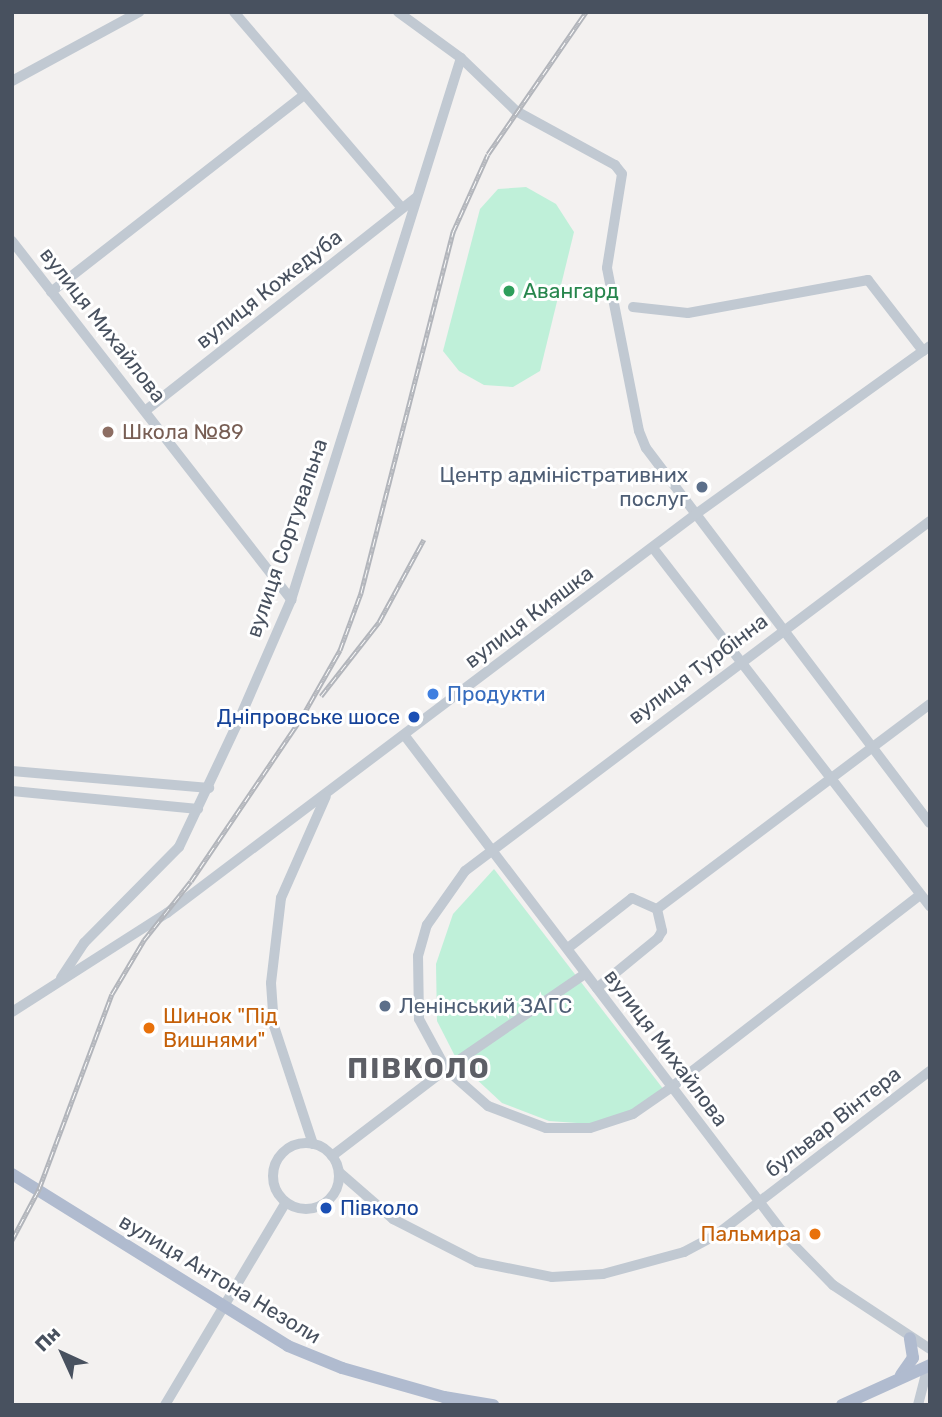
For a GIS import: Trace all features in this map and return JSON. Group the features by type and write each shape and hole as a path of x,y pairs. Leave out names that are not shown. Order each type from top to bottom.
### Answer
{"main road":[{"name":"вулиця Антона Незоли","path":"12,1164 17,1176 224,1308 315,1358 442,1401 494,1405"},
{"path":"900,1377 913,1358 910,1338"},
{"path":"842,1405 929,1365"}],"street":[{"path":"12,80 139,12"},
{"path":"234,12 402,208"},
{"path":"398,12 461,58 516,111 615,165 622,174 607,268 636,418 653,460 930,823"},
{"name":"вулиця Сортувальна","path":"59,982 84,943 179,848 209,788 290,600 461,58"},
{"path":"51,292 304,95"},
{"name":"вулиця Кожедуба","path":"145,411 418,196"},
{"name":"вулиця Михайлова","path":"12,241 290,600"},
{"path":"634,307 688,313 868,280 927,349"},
{"name":"вулиця Кияшка","path":"12,1012 167,913 696,514 927,349"},
{"name":"вулиця Турбінна","path":"446,1069 419,1019 418,956 441,899 490,849 930,521"},
{"path":"653,548 930,906"},
{"path":"657,909 930,704"},
{"name":"вулиця Михайлова","path":"405,736 760,1204 823,1277 930,1349"},
{"path":"12,771 209,788"},
{"path":"12,791 198,809"},
{"path":"313,1144 288,1148 275,1164 274,1185 286,1202 302,1208 321,1205 335,1191 339,1172 332,1156 313,1144 274,1026 271,983 281,898 326,795"},
{"path":"446,1069 488,1106 546,1128 590,1128 613,1122 672,1087 920,895"},
{"path":"568,948 632,898 657,909"},
{"path":"597,988 658,938 663,931 657,909"},
{"path":"332,1156 446,1069 585,974"},
{"name":"бульвар Вінтера","path":"339,1172 393,1219 447,1251 507,1270 552,1277 636,1268 684,1252 760,1204 930,1071"},
{"path":"165,1405 286,1202"},
{"path":"918,1405 929,1365"}],"green space":[{"name":"Авангард","path":"526,187 556,204 574,232 540,371 513,387 484,385 459,371 443,351 480,209 498,189"},
{"path":"494,869 664,1090 634,1110 591,1124 549,1121 502,1103 458,1062 437,1021 436,964 453,914"}],"railway":[{"path":"12,1240 39,1189 112,994 144,940 191,881 302,717 340,650 361,593 453,232 488,154 586,12"},
{"path":"321,696 379,622 424,539"}],"place":[{"name":"Авангард","path":"509,291"},
{"name":"Школа №89","path":"108,432"},
{"name":"Центр адміністративних послуг","path":"702,487"},
{"name":"Продукти","path":"433,694"},
{"name":"Дніпровське шосе","path":"414,717"},
{"name":"Ленінський ЗАГС","path":"385,1006"},
{"name":"Шинок \"Під Вишнями\"","path":"149,1028"},
{"name":"Півколо","path":"326,1208"},
{"name":"Пальмира","path":"815,1234"}],"district":[{"name":"ПІВКОЛО","path":"419,1069"}]}
